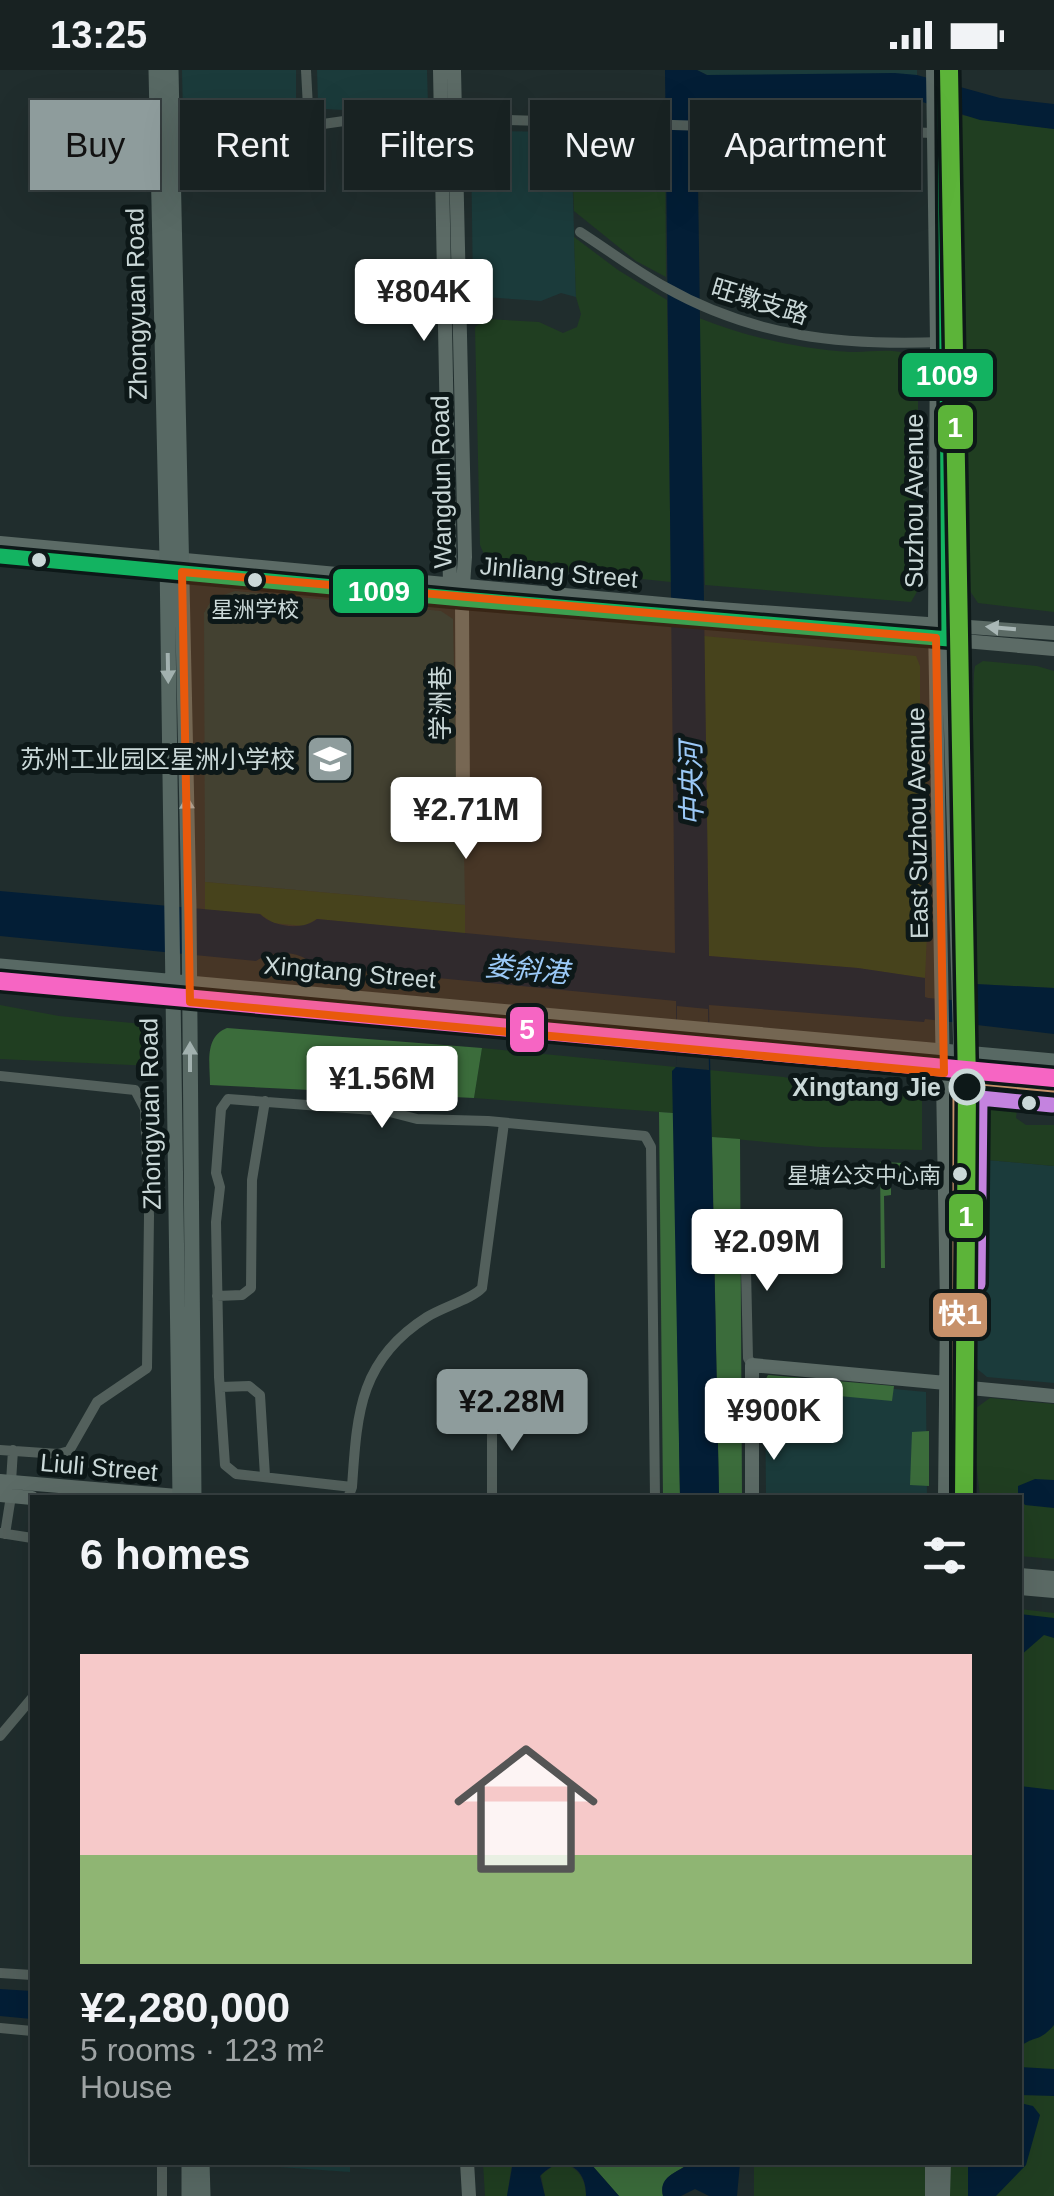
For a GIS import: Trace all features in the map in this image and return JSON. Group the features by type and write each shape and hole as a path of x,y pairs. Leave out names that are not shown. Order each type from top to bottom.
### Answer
{"main road":[{"name":"Zhongyuan Road","path":"156,70 165,147"},
{"name":"Zhongyuan Road","path":"170,70 165,147 181,954 180,1495"},
{"name":"Wangdun Road","path":"440,70 445,100"},
{"name":"Wangdun Road","path":"450,100 454,70"},
{"name":"Suzhou Avenue","path":"939,75 942,632"},
{"name":"Suzhou Avenue","path":"939,110 934,134 943,342"},
{"name":"Wangdun Road","path":"450,190 459,589"},
{"name":"Jinliang Street","path":"0,543 174,565"},
{"name":"Jinliang Street","path":"0,556 174,565 942,632 1054,633"},
{"name":"学洲巷","path":"459,589 464,806"},
{"name":"Jinliang Street","path":"942,632 1054,649"},
{"name":"East Suzhou Avenue","path":"942,632 943,1021 952,1051"},
{"name":"East Suzhou Avenue","path":"942,632 960,1001 960,1022 952,1051"},
{"name":"Xingtang Street","path":"0,966 1054,1060"},
{"name":"Xingtang Street","path":"0,984 709,1049 1054,1086"},
{"name":"Zhongyuan Road","path":"181,1001 194,1495"},
{"path":"952,1051 960,1495"},
{"path":"752,1495 752,1365 1054,1393"},
{"path":"945,1495 955,1385"},
{"name":"Liuli Street","path":"5,1488 141,1495"},
{"name":"Liuli Street","path":"5,1488 30,1497"},
{"path":"1022,1574 1054,1578"},
{"path":"1022,1588 1054,1591"},
{"path":"189,2165 189,2196"},
{"path":"202,2165 203,2196"},
{"path":"467,2165 468,2196"},
{"path":"932,2165 932,2196"},
{"path":"943,2196 944,2165"}],"street":[{"path":"306,70 308,100"},
{"path":"510,120 934,134"},
{"path":"165,147 180,145"},
{"name":"旺墩支路","path":"580,232 664,287 764,329 820,340 882,345 943,342"},
{"path":"0,1076 135,1090 145,1109 149,1216 147,1368 97,1402 69,1451 58,1454 7,1450 3,1533 30,1538"},
{"path":"504,1123 482,1288 420,1322 400,1338 370,1374 358,1424 352,1494 236,1474 228,1469 220,1387 216,1222 220,1187 216,1174 221,1109 232,1098 386,1112 417,1119 504,1123 639,1135 649,1141 655,1495"},
{"path":"217,1296 242,1295 251,1288 252,1180 265,1101"},
{"path":"746,1270 748,1358 752,1365"},
{"path":"220,1387 249,1386 260,1395 265,1476"},
{"path":"492,1410 492,1495"},
{"path":"0,1509 5,1488"},
{"path":"0,1736 30,1700"},
{"path":"0,1973 30,1976"},
{"path":"0,2028 30,2031"},
{"path":"162,2165 162,2196"}],"highlighted area":[{"path":"182,572 936,638 944,1073 190,1002"}],"shaded area":[{"path":"182,70 296,70 296,100 183,100"},
{"path":"317,70 427,70 428,100 344,100 344,110 324,109 324,100 318,100"},
{"path":"697,70 917,70 917,75 707,75"},
{"path":"510,131 530,132 530,190 573,190 576,297 561,293 541,301 483,297 473,289 472,190 510,190"},
{"name":"苏州工业园区星洲小学校","path":"235,591 441,611 453,619 457,806 451,837 464,849 465,905 205,882 204,613 212,599"},
{"path":"977,1159 1054,1166 1054,1383 987,1377 975,1367 973,1227"},
{"path":"778,1378 926,1392 927,1495 766,1495 765,1386"},
{"path":"250,2165 350,2165 350,2172"}],"green space":[{"path":"960,115 1054,129 1054,612 978,603 968,588"},
{"path":"573,190 665,190 666,277 636,261 574,211"},
{"path":"574,237 667,300 671,582 496,564 486,559 480,545 475,327 486,319 539,322 563,333 577,327 581,314 576,297"},
{"path":"699,318 793,345 851,352 896,351 918,361 918,590 911,602 705,585"},
{"path":"704,636 916,656 920,666 920,721 926,765 925,978 857,968 709,956"},
{"path":"983,661 1054,671 1054,988 975,984 977,935 971,892 971,789 974,673 975,666"},
{"path":"205,882 465,905 465,934 317,919 304,926 273,923 260,914 205,910"},
{"path":"0,1005 59,1016 143,1024 152,1036 153,1066 0,1059"},
{"path":"227,1028 482,1048 474,1098 210,1085 212,1044"},
{"path":"482,1048 676,1067 672,1072 674,1113 474,1098"},
{"path":"709,1070 784,1077 821,1085 820,1098 883,1101 885,1090 917,1094 922,1101 922,1150 820,1147 712,1137"},
{"path":"990,1101 1018,1102 1016,1118 1026,1125 1054,1125 1054,1166 977,1159 978,1120"},
{"path":"659,1112 674,1113 680,1495 663,1495"},
{"path":"712,1137 740,1139 742,1495 719,1495"},
{"path":"880,1162 903,1163 903,1171 891,1171 891,1195 884,1196 885,1268 881,1268"},
{"path":"768,1375 894,1386 892,1401 776,1390 773,1427 760,1424 763,1384"},
{"path":"990,1398 1054,1404 1054,1559 1022,1556 1022,1495 980,1495 976,1408"},
{"path":"929,1431 929,1486 910,1485 912,1432"},
{"path":"1022,1609 1054,1613 1054,2196 754,2196 754,2165 1022,2165"},
{"path":"483,2165 512,2165 507,2196 485,2196"},
{"path":"554,2165 573,2168 585,2185 586,2196 545,2196 541,2175"},
{"path":"592,2165 687,2165 666,2179 663,2196 619,2196"}],"water":[{"path":"665,70 697,70 707,75 895,73 917,75 1000,98 1054,104 1054,129 980,120 921,100 690,100 690,190 698,190 709,956 858,968 925,978 928,998 974,1002 975,984 1054,988 1054,1034 925,1019 924,1022 709,1005 719,1495 680,1495 672,1071 676,1067 676,1001 314,966 302,957 286,953 270,954 256,961 0,936 0,891 260,914 288,926 317,919 675,953 666,190 670,190 670,100 665,100"},
{"path":"1035,1479 1054,1480 1054,1508 1025,1505 1022,1495 1018,1495 1018,1486"},
{"path":"1022,1614 1054,1618 1054,1638 1044,1635 1022,1654"},
{"path":"1022,1786 1054,1790 1054,2025 1022,2046"},
{"path":"0,1989 30,1991 30,2019 0,2016"},
{"path":"1022,2067 1054,2069 1054,2096 1022,2095"},
{"path":"1022,2103 1033,2106 1040,2115 1026,2165 996,2196 968,2196 968,2165 1022,2165"},
{"path":"512,2165 556,2165 540,2176 545,2196 507,2196"},
{"path":"568,2165 592,2165 619,2196 586,2196 582,2177"},
{"path":"687,2165 740,2165 737,2196 709,2196 695,2189 681,2196 663,2196 663,2184"}],"pier":[{"path":"677,1006 708,1009 709,1070 676,1067"}],"transit line":[{"name":"1009","path":"0,556 949,639 945,70"},
{"name":"1","path":"949,70 967,1086 964,1495"},
{"name":"快1","path":"960,1495 960,1076 1054,1085"},
{"path":"978,1284 980,1098 1052,1105"}],"metro line":[{"name":"5","path":"0,981 1054,1078"}],"place":[{"name":"星洲学校","path":"255,580"},
{"name":"苏州工业园区星洲小学校","path":"330,759"},
{"name":"Xingtang Jie","path":"967,1087"},
{"name":"星塘公交中心南","path":"960,1174"}],"water label":[{"name":"中央河","path":"691,784"},
{"name":"娄斜港","path":"527,969"}]}
